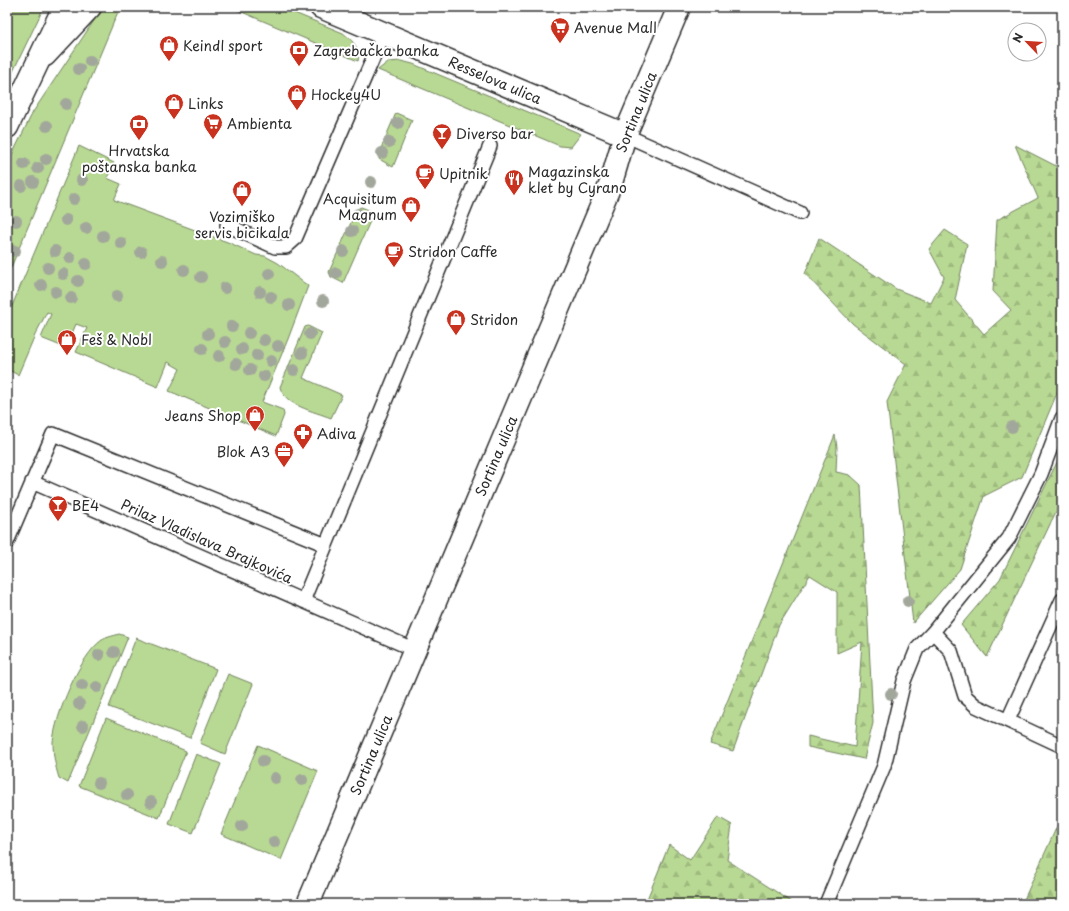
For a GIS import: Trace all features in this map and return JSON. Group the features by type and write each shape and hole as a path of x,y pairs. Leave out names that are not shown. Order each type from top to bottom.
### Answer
{"street":[{"path":"7,127 64,7"},
{"path":"40,60 90,7"},
{"name":"Resselova ulica","path":"321,7 625,135"},
{"name":"Sortina ulica","path":"308,904 611,183 625,135 679,7"}],"lane":[{"path":"227,225 275,247 286,247 295,239 384,33"},
{"path":"625,135 800,213"},
{"name":"Prilaz Vladislava Brajkovića","path":"303,601 490,146"},
{"path":"826,904 884,766 904,681 917,649 933,632 1009,538 1041,474 1062,418"},
{"path":"7,542 53,434 326,545"},
{"name":"Prilaz Vladislava Brajkovića","path":"32,482 416,650"},
{"path":"1008,720 1062,600"},
{"path":"933,632 951,651 965,696 976,706 1062,746"}],"green space":[{"path":"7,7 44,7 7,84"},
{"path":"103,7 120,7 7,277 7,165 33,112"},
{"path":"230,7 280,7 343,33 350,39 357,49 359,57 358,61"},
{"path":"401,61 413,64 581,134 571,147 560,146 378,70 388,62"},
{"path":"396,113 412,120 393,167 379,159 379,153"},
{"path":"1015,145 1062,169 1062,381 1022,477 984,496 960,569 913,623 887,402 906,364 853,324 805,274 819,238 896,289 931,303 944,277 929,249 945,230 967,244 955,300 984,334 1011,310 993,291 997,220 1038,198"},
{"path":"79,146 114,163 107,178 121,184 114,200 230,243 256,255 265,256 278,263 308,286 262,402 283,410 284,415 276,436 169,391 180,369 168,362 158,387 76,352 87,328 76,324 66,348 41,338 51,314 47,312 35,335 18,375 7,369 7,318"},
{"path":"361,207 374,212 343,283 331,277 329,272 357,209"},
{"path":"308,326 322,333 303,378 342,395 331,418 294,403 283,394 280,387 305,327"},
{"path":"835,435 837,447 836,472 850,475 861,485 873,723 864,759 808,747 808,736 855,747 862,642 837,653 837,592 810,575 779,625 733,751 710,744"},
{"path":"1062,452 1062,499 987,657 961,625 1000,579"},
{"path":"119,634 128,637 68,783 59,778 55,764 53,742 58,717 70,687 85,659 102,640"},
{"path":"136,638 216,669 190,738 109,707"},
{"path":"228,674 253,684 225,754 200,743"},
{"path":"106,718 186,751 159,818 79,786"},
{"path":"258,745 318,771 281,860 221,834"},
{"path":"196,754 221,764 193,833 169,824"},
{"path":"1062,815 1062,904 1022,904"},
{"path":"718,817 732,825 727,860 795,904 645,904 669,845 690,860"}],"place":[{"name":"Avenue Mall","path":"560,44"},
{"name":"Keindl sport","path":"169,62"},
{"name":"Zagrebačka banka","path":"299,67"},
{"name":"Hockey4U","path":"297,111"},
{"name":"Links","path":"174,120"},
{"name":"Ambienta","path":"213,140"},
{"name":"Hrvatska poštanska banka","path":"139,141"},
{"name":"Diverso bar","path":"442,150"},
{"name":"Upitnik","path":"425,190"},
{"name":"Magazinska klet by Cyrano","path":"514,196"},
{"name":"Vozimiško servis bicikala","path":"242,207"},
{"name":"Acquisitum Magnum","path":"411,223"},
{"name":"Stridon Caffe","path":"394,268"},
{"name":"Stridon","path":"456,336"},
{"name":"Feš & Nobl","path":"67,356"},
{"name":"Jeans Shop","path":"255,432"},
{"name":"Adiva","path":"303,450"},
{"name":"Blok A3","path":"284,468"},
{"name":"BE4","path":"58,522"}]}
